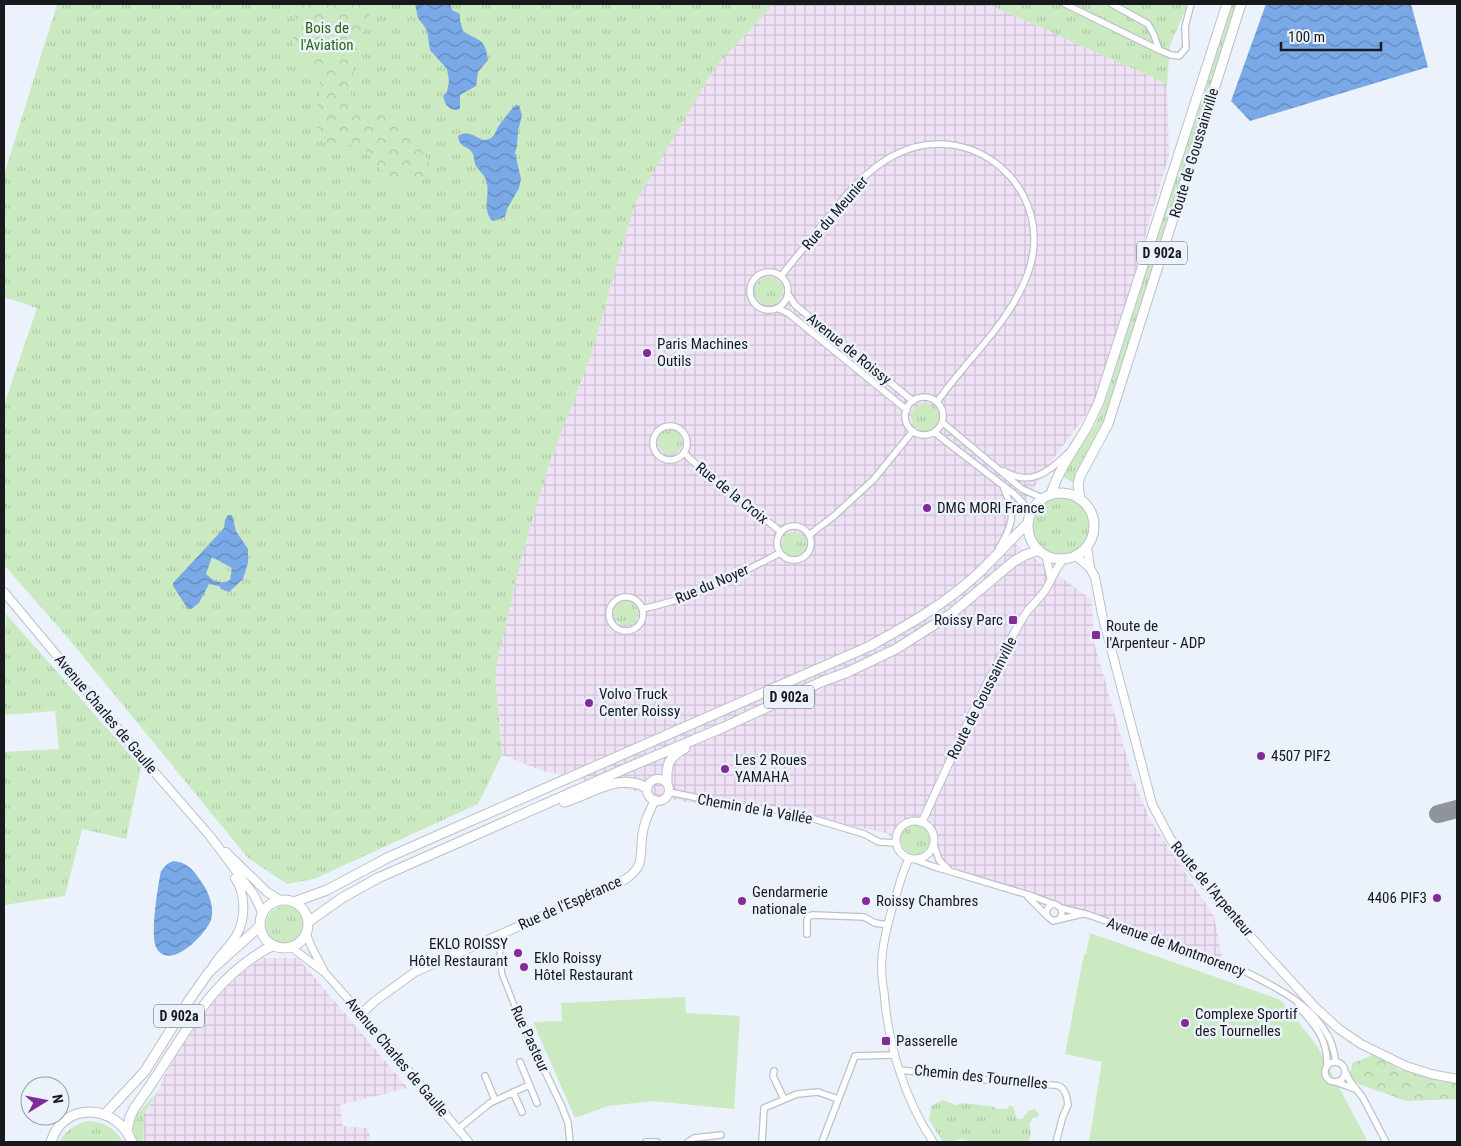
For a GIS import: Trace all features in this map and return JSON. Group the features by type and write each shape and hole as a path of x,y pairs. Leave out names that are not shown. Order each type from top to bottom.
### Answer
{"main road":[{"name":"Route de Goussainville","path":"1051,494 1071,450 1087,427 1099,402 1227,4"},
{"name":"Route de Goussainville","path":"1080,498 1078,485 1080,476 1108,424 1241,4"},
{"path":"1067,493 1080,498 1090,509 1095,523 1094,532 1087,547 1076,556 1063,560 1042,553 1032,542 1029,533 1029,519 1032,509 1042,498 1051,494 1067,493"},
{"name":"D 902a","path":"294,902 327,890 389,857 870,646 940,605 992,560 1029,519"},
{"name":"Route de l'Arpenteur","path":"1087,547 1090,568 1095,577 1104,622 1152,804 1170,838 1187,864 1267,955 1315,1007 1339,1029 1361,1044 1399,1063 1431,1074 1457,1079"},
{"name":"D 902a","path":"308,922 342,898 378,878 722,728 896,649 951,614 1025,554 1042,553"},
{"path":"1076,556 1090,568"},
{"name":"Avenue Charles de Gaulle","path":"4,592 137,752 210,836 266,892 280,900"},
{"path":"647,788 649,795 655,800 658,801 665,798 669,792 667,782 669,762 678,752 722,728"},
{"path":"647,788 653,780 661,778 667,782"},
{"path":"535,810 570,800 616,782 628,782 647,788"},
{"name":"Rue de l'Espérance","path":"361,1014 375,1001 415,972 626,879 640,865 647,815 655,800"},
{"path":"210,836 216,850 240,884 243,907 242,921 237,935 216,960 210,972"},
{"name":"Avenue Charles de Gaulle","path":"210,836 254,896 262,914"},
{"path":"280,900 294,902 304,911 308,922 306,933 298,943 291,947 274,946 264,937 260,926 262,914 267,908 280,900"},
{"name":"D 902a","path":"105,1114 145,1071 190,998 210,972 260,926"},
{"name":"D 902a","path":"127,1131 130,1117 135,1107 202,1007 226,978 245,962 274,946"},
{"path":"51,1142 59,1128 69,1119 81,1113 94,1112 105,1114 118,1121 127,1131 132,1142"}],"street":[{"path":"1066,4 1159,50 1179,56 1186,48 1185,27 1191,4"},
{"path":"1112,4 1148,24 1159,50"},
{"name":"Rue du Meunier","path":"781,276 854,187 872,170 890,157 910,148 928,144 948,144 977,152 996,163 1014,180 1029,208 1034,230 1033,258 1024,284 1007,314 937,402"},
{"path":"772,272 781,276 788,288 788,294 782,305 777,308 771,310 759,308 751,298 750,286 756,276 761,273 772,272"},
{"name":"Avenue de Roissy","path":"788,294 795,305 913,401"},
{"name":"Avenue de Roissy","path":"777,308 788,313 907,410"},
{"path":"922,397 933,399 937,402 943,411 942,422 934,432 923,434 913,431 906,421 907,410 913,401 922,397"},
{"path":"942,422 1022,489 1042,498"},
{"path":"668,426 679,429 683,432 686,442 684,452 675,459 670,460 660,456 656,453 653,444 657,432 668,426"},
{"path":"809,535 834,516 874,479 913,431"},
{"path":"934,432 1023,503 1029,519"},
{"path":"991,464 1011,476 1025,478 1041,475 1051,469 1071,450"},
{"name":"Rue de la Croix","path":"684,452 690,459 781,532"},
{"path":"992,560 1010,528 1012,519 1010,500 1004,487"},
{"path":"796,526 806,530 809,535 810,550 803,558 788,560 780,553 777,542 781,532 786,528 796,526"},
{"name":"Rue du Noyer","path":"642,609 658,606 711,586 780,553"},
{"path":"1042,553 1051,580"},
{"name":"Route de Goussainville","path":"922,822 982,693 1023,618 1045,590 1056,568 1063,560"},
{"path":"624,597 635,600 642,609 639,624 630,630 619,629 611,622 609,617 610,606 618,599 624,597"},
{"name":"Chemin de la Vallée","path":"669,792 758,810 768,808 804,816 864,834 879,842 896,843"},
{"path":"950,871 939,860 932,831 922,822 909,822 903,825 896,836 896,843 900,853 932,866 1058,905 1061,908 1062,915 1059,920"},
{"path":"933,1142 906,1091 895,1055 886,1021 882,951 904,868 912,859 928,855 934,845"},
{"path":"1027,895 1048,917 1054,920 1084,914"},
{"path":"1048,917 1046,910 1053,904"},
{"name":"Avenue de Montmorency","path":"1061,908 1084,914 1246,972 1268,984 1299,1002 1317,1021 1328,1035 1336,1062"},
{"path":"807,934 807,920 809,916 813,915 864,917 875,923 888,925"},
{"name":"Avenue Charles de Gaulle","path":"306,933 325,973"},
{"name":"Rue Pasteur","path":"498,934 502,974 519,1017 562,1107 568,1123 570,1142"},
{"name":"Avenue Charles de Gaulle","path":"291,947 325,973 469,1142"},
{"name":"Avenue de Montmorency","path":"1268,984 1297,1006 1312,1023 1325,1046 1327,1066"},
{"path":"822,1142 855,1056 895,1055"},
{"path":"520,1062 537,1102"},
{"path":"1357,1090 1334,1081 1326,1075 1327,1066 1330,1063 1336,1062 1342,1065 1350,1081 1357,1090 1363,1098 1386,1142"},
{"name":"Chemin des Tournelles","path":"900,1070 1040,1086 1058,1085 1064,1090 1068,1104 1056,1142"},
{"path":"774,1071 772,1076 784,1099"},
{"path":"1334,1081 1342,1078 1345,1071"},
{"path":"485,1076 495,1100"},
{"path":"458,1129 495,1100 530,1085"},
{"path":"513,1092 522,1112"},
{"path":"762,1142 764,1108 797,1094 818,1092 838,1099"},
{"path":"688,1142 694,1138 721,1135"},
{"path":"646,1142 657,1142"}],"shaded area":[{"path":"774,4 988,4 1167,84 1169,155 1098,399 1048,466 1003,535 1092,600 1094,642 1132,775 1149,818 1214,916 1223,962 954,868 885,833 803,815 685,802 543,771 502,755 495,672 519,564 549,465 591,355 635,202 716,66"},
{"path":"263,958 298,958 408,1088 340,1105 343,1126 368,1128 371,1142 143,1142 144,1114 160,1089 162,1080 178,1052 223,987"}],"green space":[{"path":"57,4 774,4 716,66 635,203 591,355 549,465 521,559 495,672 502,755 478,804 314,879 287,884 248,858 68,638 4,565 4,405 37,308 4,297 4,228 6,221 4,220 4,175"},
{"name":"Bois de l'Aviation","path":"297,4 373,4 355,55 351,93 354,105 384,114 406,130 433,168 426,178 406,181 400,189 393,189 364,149 356,146 330,144 322,138 316,123 320,94 319,79 311,67 293,51"},
{"path":"988,4 1188,4 1170,45 1167,84"},
{"path":"1230,4 1238,4 1108,416 1074,483 1062,476 1094,427 1103,408"},
{"path":"769,277 779,281 783,291 779,301 769,305 759,301 755,291 759,281"},
{"path":"925,403 935,407 939,417 935,427 925,431 915,427 911,417 915,407"},
{"path":"670,430 679,433 682,442 679,451 670,454 661,451 658,442 661,433"},
{"path":"1061,497 1072,499 1085,510 1090,526 1088,537 1077,550 1061,555 1050,553 1037,542 1032,526 1034,515 1045,502"},
{"path":"794,532 802,536 806,544 802,552 794,556 786,552 782,544 786,536"},
{"path":"626,601 635,604 638,613 635,622 626,625 617,622 614,613 617,604"},
{"path":"6,614 141,767 126,839 82,829 65,896 4,905 4,752 59,749 55,711 4,715"},
{"path":"916,825 922,826 930,834 930,846 922,854 916,855 910,854 902,846 901,840 902,834 910,826"},
{"path":"285,906 298,912 304,925 298,938 285,944 272,938 266,925 272,912"},
{"name":"Complexe Sportif des Tournelles","path":"1090,933 1281,1000 1317,1046 1368,1142 1089,1142 1102,1062 1065,1054 1084,954 1086,954"},
{"path":"685,997 686,1013 740,1016 734,1109 653,1101 608,1106 575,1118 533,1022 562,1021 561,1003"},
{"path":"1375,1054 1400,1070 1414,1070 1430,1074 1440,1082 1457,1081 1457,1099 1406,1101 1359,1084 1352,1078 1350,1072 1353,1063"},
{"path":"160,1089 144,1114 143,1142 136,1142 132,1125 135,1116"},
{"path":"943,1100 956,1105 964,1103 997,1109 1007,1109 1009,1106 1013,1106 1017,1119 1022,1119 1028,1111 1035,1109 1039,1114 1029,1124 1031,1133 1029,1142 973,1142 963,1139 955,1140 954,1142 943,1142 929,1120 931,1106"},
{"path":"88,1121 108,1127 123,1142 59,1142 71,1128"}],"water":[{"path":"415,4 450,4 452,10 460,14 463,31 480,41 485,47 488,60 478,72 476,86 460,95 460,108 457,110 449,108 445,102 443,96 447,92 449,81 447,69 430,50 427,30 418,18"},
{"path":"1266,4 1411,4 1428,67 1250,121 1231,101"},
{"path":"516,105 519,106 522,115 515,153 521,179 519,188 507,209 505,217 493,221 489,217 487,207 488,190 486,180 475,164 472,152 460,143 458,136 468,133 484,140 491,138"},
{"path":"228,515 232,515 236,531 248,549 248,563 243,579 229,592 221,589 219,586 209,584 199,603 188,609 173,583 224,528","holes":["212,557 232,568 230,580 223,582 217,582 206,574"]},
{"path":"173,861 192,869 203,884 211,904 212,915 208,926 195,942 178,954 169,956 162,954 156,947 154,941 154,921 161,871 167,864"}],"taxiway":[{"path":"1438,814 1457,809"}],"place":[{"name":"Paris Machines Outils","path":"647,353"},
{"name":"DMG MORI France","path":"927,508"},
{"name":"Roissy Parc","path":"1013,620"},
{"name":"Route de l'Arpenteur - ADP","path":"1096,635"},
{"name":"Volvo Truck Center Roissy","path":"589,703"},
{"name":"4507 PIF2","path":"1261,756"},
{"name":"Les 2 Roues YAMAHA","path":"725,769"},
{"name":"4406 PIF3","path":"1437,898"},
{"name":"Gendarmerie nationale","path":"742,901"},
{"name":"Roissy Chambres","path":"866,901"},
{"name":"EKLO ROISSY Hôtel Restaurant","path":"518,953"},
{"name":"Eklo Roissy Hôtel Restaurant","path":"524,967"},
{"name":"Complexe Sportif des Tournelles","path":"1185,1023"},
{"name":"Passerelle","path":"886,1041"}]}
